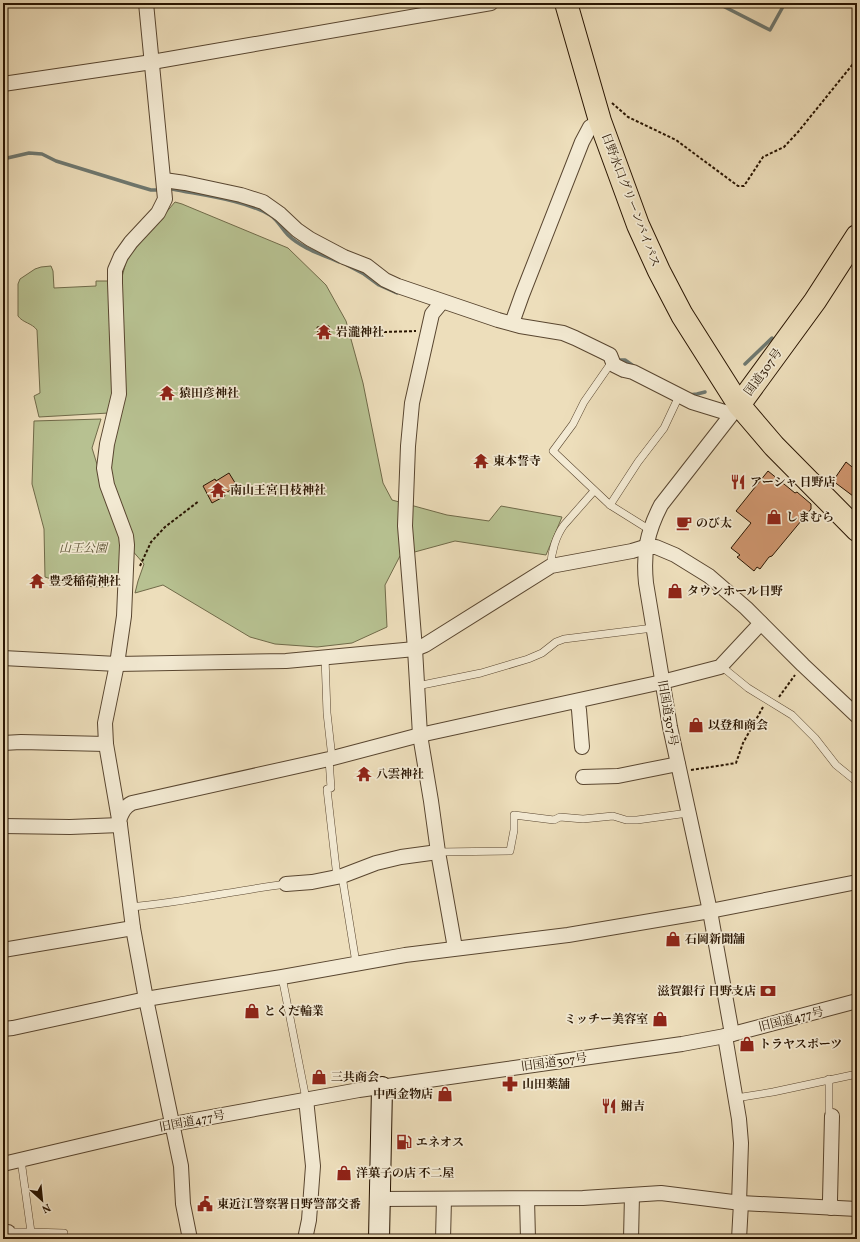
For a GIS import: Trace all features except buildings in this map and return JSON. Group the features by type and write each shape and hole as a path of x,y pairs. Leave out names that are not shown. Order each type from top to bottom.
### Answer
{"highway":[{"name":"日野水口グリーンバイパス","path":"566,3 598,112 638,225 659,271 682,315 735,409"},
{"name":"国道307号","path":"857,236 815,301 735,409 857,530"}],"street":[{"path":"146,3 165,200 158,213 131,242 121,256 115,270 119,394 107,444 104,468 107,486 126,536 127,545 124,616 117,664 105,724 106,744 119,823 133,928 146,999 181,1166 183,1204 190,1239"},
{"path":"3,84 152,62 490,3"},
{"path":"512,323 582,142 598,112"},
{"path":"164,187 186,183 241,195 263,202 280,214 297,230 344,257 367,266 385,280 398,286 498,320 520,326 562,333 610,354 613,362 624,370 633,372 692,402 735,409"},
{"path":"442,302 432,314 412,403 405,506 407,558 415,649 420,735 438,852 455,948"},
{"name":"旧国道307号","path":"382,1087 682,1044 729,1035 710,911 678,768 662,682 645,572 645,547 654,519 661,505 735,409"},
{"path":"3,658 117,664 286,661 415,649 425,645 551,566 632,551 645,547 656,547 675,555 709,576 746,608 857,716"},
{"path":"119,823 122,813 127,806 132,803 331,758 420,735 720,668 761,623"},
{"path":"577,701 582,747"},
{"path":"3,743 34,742 106,744"},
{"path":"582,777 618,776 678,768"},
{"path":"3,826 70,828 119,823"},
{"path":"286,884 312,882 339,877 376,863 401,857 438,852"},
{"path":"3,1029 146,999 282,977 404,954 568,935 710,911 857,882"},
{"path":"3,950 133,928"},
{"name":"旧国道477号","path":"729,1035 857,1001"},
{"path":"729,1035 741,1143 739,1239"},
{"path":"379,1239 382,1087"},
{"name":"旧国道477号","path":"3,1164 172,1124 306,1099 382,1087"},
{"path":"305,1239 309,1220 313,1166 306,1099"},
{"path":"831,1208 832,1116"},
{"path":"380,1199 584,1198 661,1193 740,1203 857,1209"},
{"path":"631,1239 632,1195"},
{"path":"443,1239 444,1199"},
{"path":"527,1199 528,1239"}],"lane":[{"path":"613,362 584,402 573,424 553,451 610,505 650,530"},
{"path":"610,505 638,462 664,428 679,396"},
{"path":"551,566 553,552 560,530 594,491"},
{"path":"417,686 481,673 528,659 542,653 556,642 564,639 653,628"},
{"path":"325,657 327,713 331,758 331,788 327,788 339,877 356,963"},
{"path":"722,666 748,688 792,715 815,738 836,765 857,782"},
{"path":"438,852 510,851 514,830 514,815 554,820 560,817 583,819 613,816 626,820 688,813"},
{"path":"131,907 168,903 286,884"},
{"path":"282,977 306,1099"},
{"path":"736,1098 773,1092 857,1074"},
{"path":"829,1080 829,1112 832,1116"},
{"path":"21,1160 31,1232"},
{"path":"8,1236 31,1232 64,1233 64,1239"}],"path":[{"path":"598,112 604,100 610,101 628,117 676,140 738,186 744,186 763,158 784,147 798,132 857,59"},
{"path":"354,333 427,331"},
{"path":"137,571 151,542 164,527 200,501"},
{"path":"678,768 736,763 743,743 771,701 803,665"}],"green space":[{"path":"175,202 288,248 326,285 346,321 363,383 383,483 392,500 447,515 489,521 501,506 562,517 546,555 455,541 400,556 385,585 387,627 352,643 317,647 275,644 250,637 163,585 135,593 144,564 130,548 111,476 108,453 122,277 127,258"},
{"path":"51,266 53,271 54,288 96,286 96,281 108,281 111,286 116,393 109,413 39,417 34,396 40,393 37,330 18,316 18,284 20,279 35,269"},
{"name":"山王公園","path":"101,419 92,448 122,546 119,582 105,587 73,586 45,577 44,529 32,484 34,421"}],"waterway":[{"path":"717,3 770,30 785,3"},
{"path":"3,159 29,153 42,154 56,161 134,185 151,190 161,190"},
{"path":"167,189 236,202 260,210 273,217 288,235 299,244 339,262"},
{"path":"347,265 364,274 379,285 397,293"},
{"path":"745,364 772,338"},
{"path":"616,360 625,360 635,367"},
{"path":"688,395 705,392"}],"place":[{"name":"岩瀧神社","path":"324,332"},
{"name":"猿田彦神社","path":"167,393"},
{"name":"東本誓寺","path":"481,461"},
{"name":"アーシャ 日野店","path":"738,482"},
{"name":"南山王宮日枝神社","path":"218,490"},
{"name":"しまむら","path":"774,517"},
{"name":"のび太","path":"684,523"},
{"name":"豊受稲荷神社","path":"37,581"},
{"name":"タウンホール日野","path":"675,591"},
{"name":"以登和商会","path":"696,725"},
{"name":"八雲神社","path":"364,774"},
{"name":"石岡新聞舗","path":"673,939"},
{"name":"滋賀銀行 日野支店","path":"768,991"},
{"name":"とくだ輪業","path":"252,1011"},
{"name":"ミッチー美容室","path":"660,1019"},
{"name":"トラヤスポーツ","path":"747,1044"},
{"name":"三共商会","path":"319,1077"},
{"name":"山田薬舗","path":"510,1084"},
{"name":"中西金物店","path":"445,1094"},
{"name":"鮒吉","path":"609,1106"},
{"name":"エネオス","path":"404,1142"},
{"name":"洋菓子の店 不二屋","path":"344,1173"},
{"name":"東近江警察署日野警部交番","path":"205,1204"}]}
